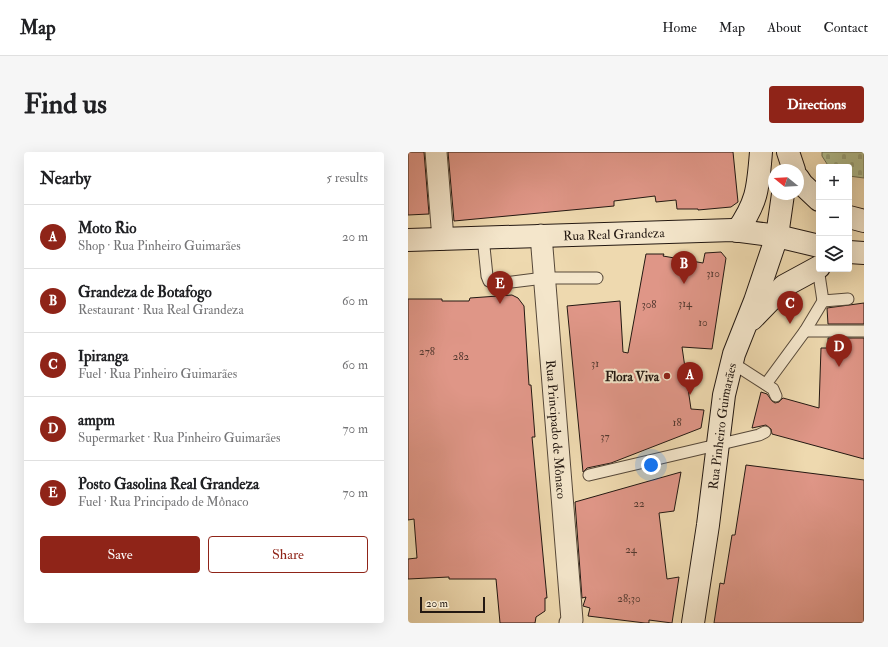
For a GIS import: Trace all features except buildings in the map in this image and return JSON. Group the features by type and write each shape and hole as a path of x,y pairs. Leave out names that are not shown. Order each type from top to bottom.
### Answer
{"main road":[{"path":"737,231 749,214 756,199 761,152"},
{"path":"786,164 787,152"},
{"path":"787,152 792,164"},
{"path":"804,186 816,197"},
{"name":"Rua Pinheiro Guimarães","path":"693,623 724,395 731,362 777,236 782,200"},
{"path":"852,218 864,221"},
{"name":"Rua Real Grandeza","path":"408,240 541,235 737,231 777,236 816,245"},
{"path":"745,327 784,286 816,269"}],"street":[{"path":"436,152 443,239"},
{"name":"Rua Principado de Mônaco","path":"541,235 572,620 570,623"}],"lane":[{"path":"483,238 487,276 490,281 496,284 544,278 597,278"},
{"path":"766,384 804,331 823,301 819,272"},
{"path":"823,301 848,299"},
{"path":"804,331 864,331"},
{"path":"731,362 773,389 776,396"},
{"path":"589,475 718,445 765,432"}],"green space":[{"path":"822,152 864,152 864,178 852,176 852,164 827,164 822,156"}],"place":[{"name":"Grandeza de Botafogo","path":"684,284"},
{"name":"Posto Gasolina Real Grandeza","path":"500,304"},
{"name":"Ipiranga","path":"790,324"},
{"name":"ampm","path":"839,367"},
{"name":"Flora Viva","path":"667,376"},
{"name":"Moto Rio","path":"690,395"}]}
